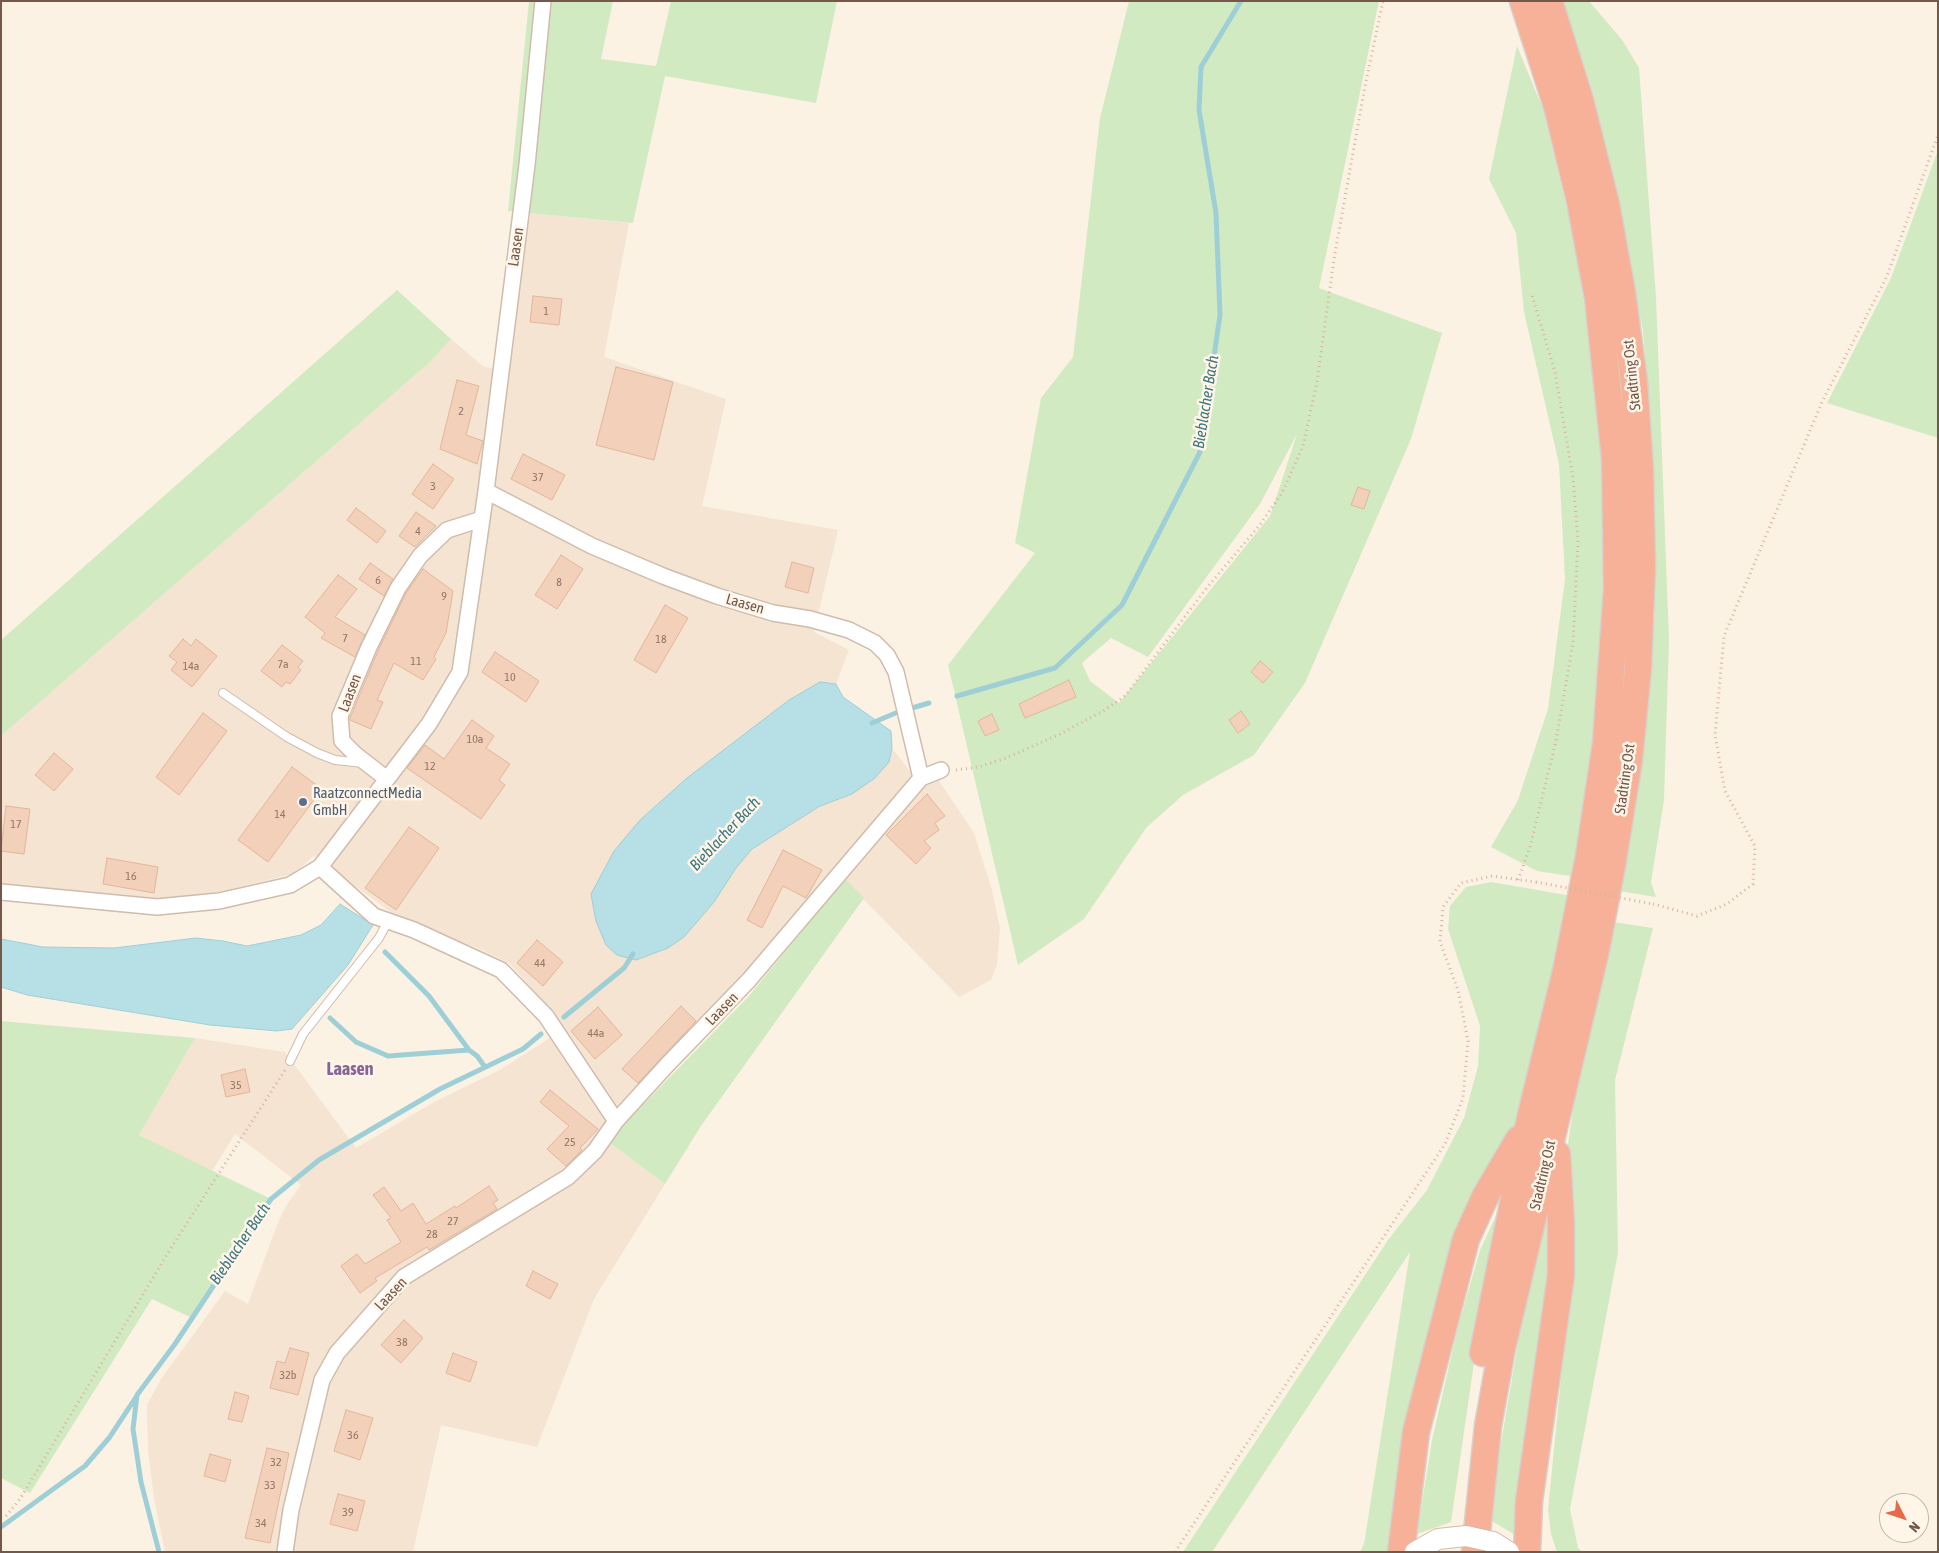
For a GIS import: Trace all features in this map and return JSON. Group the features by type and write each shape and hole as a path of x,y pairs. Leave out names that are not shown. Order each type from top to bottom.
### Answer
{"highway":[{"name":"Stadtring Ost","path":"1458,1552 1470,1431 1484,1349 1543,1121 1596,950 1629,760 1638,669 1642,568 1640,470 1634,382 1622,292 1606,204 1569,103 1523,1"},
{"name":"Stadtring Ost","path":"1549,1 1569,103"},
{"name":"Stadtring Ost","path":"1475,1552 1488,1426 1543,1121"},
{"path":"1527,1552 1529,1501 1561,1276 1561,1222 1543,1121"},
{"path":"1401,1552 1416,1432 1466,1239 1486,1195 1543,1121"},
{"path":"1529,1501 1546,1552"}],"main road":[{"path":"1415,1552 1438,1539 1466,1536 1493,1542 1509,1552"}],"street":[{"name":"Laasen","path":"1,892 157,907 219,901 290,885 320,867 429,724 460,672 486,492 527,166 543,1"},
{"name":"Laasen","path":"486,492 592,546 663,576 717,596 773,613 810,619 849,630 875,642 888,654 896,672 921,778"},
{"name":"Laasen","path":"387,778 342,741 340,716 369,647 398,588 420,556 447,530 482,518"},
{"name":"Laasen","path":"285,1552 291,1510 322,1380 337,1353 404,1278 568,1177 594,1151 616,1121 667,1065 749,980 921,778 941,770"},
{"path":"320,867 374,916 501,970 546,1016 616,1121"}],"lane":[{"path":"223,694 287,737 318,753 335,760 356,764 366,762"},
{"path":"290,1061 303,1034 379,938 388,921"}],"path":[{"path":"941,770 954,771 978,767 1006,758 1060,734 1103,711 1125,696 1205,590 1259,526 1282,493 1303,446 1317,382 1334,260 1365,86 1383,1"},
{"path":"1175,1552 1445,1144 1463,1098 1468,1042 1458,990 1440,942 1443,907 1461,883 1492,876 1536,882 1653,904 1697,916 1728,904 1753,884 1755,846 1725,791 1715,735 1724,636 1822,402 1886,276 1938,135"},
{"path":"1518,880 1530,847 1556,741 1573,643 1578,540 1573,478 1554,372 1532,295"},
{"path":"6,1516 25,1492 172,1248 290,1061"}],"shaded area":[{"path":"530,213 629,223 604,357 726,399 702,506 838,530 814,632 849,650 836,684 843,697 891,731 892,748 923,788 937,778 974,833 992,890 1000,928 997,965 991,980 959,997 835,870 753,969 599,1135 665,1184 594,1299 537,1447 441,1425 413,1552 165,1552 154,1498 148,1450 147,1405 161,1379 225,1291 248,1304 277,1225 286,1206 301,1185 235,1134 212,1171 139,1135 195,1038 285,1052 356,1148 436,1101 500,1070 564,1029 549,1008 509,963 475,947 396,916 314,856 293,874 201,896 152,900 1,883 1,736 430,362 451,339 484,367 509,370"}],"green space":[{"path":"529,1 613,1 601,59 656,66 671,1 837,1 816,103 665,76 633,223 508,211"},
{"path":"1129,1 1379,1 1319,288 1442,333 1411,439 1305,683 1254,755 1183,795 1146,828 1084,919 1018,965 948,665 1035,553 1015,543 1041,398 1073,357 1100,118","holes":["1297,434 1270,516 1119,703 1090,681 1082,663 1111,638 1148,657 1260,504"]},
{"path":"1563,1 1589,1 1623,41 1639,68 1656,297 1669,640 1664,800 1651,882 1656,897 1619,891 1636,805 1648,709 1655,610 1654,475 1643,331 1594,96"},
{"path":"1517,46 1543,109 1573,235 1597,384 1606,476 1602,710 1577,877 1537,871 1491,847 1518,800 1548,709 1565,579 1559,464 1524,312 1516,233 1489,179"},
{"path":"1938,150 1938,438 1827,403 1891,278"},
{"path":"397,290 451,339 430,362 1,736 1,640"},
{"path":"845,879 864,898 701,1126 665,1184 610,1143 628,1120 748,997"},
{"path":"1491,882 1572,896 1516,1125 1486,1177 1388,1552 1360,1552 1364,1544 1410,1252 1212,1552 1183,1552 1388,1240 1427,1190 1464,1118 1478,1066 1480,1026 1448,929 1450,906 1466,887"},
{"path":"1613,922 1653,928 1615,1080 1618,1253 1570,1509 1578,1548 1583,1552 1557,1552 1551,1534 1548,1510 1565,1337 1571,1239 1568,1144 1577,1080"},
{"path":"1,1021 195,1038 139,1135 271,1199 194,1319 152,1299 30,1493 1,1478"},
{"path":"1510,1186 1476,1349 1451,1522 1417,1534 1432,1440 1458,1327 1480,1250"},
{"path":"1549,1191 1556,1256 1522,1539 1490,1520 1529,1278"}],"water":[{"path":"820,682 836,684 843,697 891,731 892,748 889,762 875,778 852,794 820,806 752,849 736,868 714,902 684,937 668,948 636,960 617,955 606,945 596,921 591,894 614,851 640,820 687,778 789,700"},
{"path":"340,904 373,925 348,965 292,1029 277,1031 210,1025 27,995 1,987 1,939 43,947 114,948 196,938 247,946 301,935 321,925"}],"building":[{"path":"533,296 562,299 559,325 530,322"},
{"path":"616,367 673,382 654,460 596,445"},
{"path":"457,380 479,386 466,435 483,441 477,464 440,449"},
{"path":"523,454 565,475 552,500 511,479"},
{"path":"433,464 454,479 433,509 412,494"},
{"path":"1358,487 1370,491 1364,509 1351,505"},
{"path":"356,508 386,531 377,543 347,520"},
{"path":"416,512 436,526 415,547 399,536"},
{"path":"561,555 583,569 557,609 535,595"},
{"path":"792,562 814,568 808,593 785,587"},
{"path":"370,563 393,579 384,596 359,579"},
{"path":"423,569 453,591 446,633 434,657 436,659 423,680 394,663 377,700 383,702 371,729 350,720 350,718 378,651 406,593"},
{"path":"338,575 357,589 335,617 365,635 355,657 321,638 325,633 305,617"},
{"path":"665,605 688,618 656,673 634,660"},
{"path":"183,639 191,646 196,639 217,656 192,687 171,670 177,662 169,656"},
{"path":"282,645 303,661 298,667 301,670 290,684 286,682 282,687 261,671"},
{"path":"495,652 539,681 526,702 482,672"},
{"path":"1260,661 1273,672 1263,683 1251,672"},
{"path":"1069,680 1076,697 1025,718 1019,704"},
{"path":"1241,711 1250,724 1238,733 1229,720"},
{"path":"203,713 227,731 179,795 156,777"},
{"path":"992,714 999,730 985,736 978,721"},
{"path":"472,720 494,736 486,748 510,764 499,780 505,785 481,819 407,768 425,745 444,759"},
{"path":"54,753 73,769 54,791 35,775"},
{"path":"292,767 322,789 268,862 238,840"},
{"path":"927,794 945,816 935,823 939,830 924,841 931,848 916,864 886,835"},
{"path":"6,806 30,809 24,854 1,851"},
{"path":"409,827 439,848 396,910 365,888"},
{"path":"783,850 822,870 806,898 783,886 762,928 747,920"},
{"path":"107,858 158,867 154,893 103,884"},
{"path":"537,940 563,962 543,986 517,963"},
{"path":"681,1006 696,1021 638,1083 622,1069"},
{"path":"598,1007 622,1035 595,1059 571,1031"},
{"path":"245,1069 250,1092 226,1097 221,1075"},
{"path":"550,1090 598,1129 580,1148 582,1150 566,1166 547,1149 569,1126 540,1102"},
{"path":"489,1186 498,1200 493,1203 497,1209 429,1250 427,1247 375,1278 377,1281 360,1293 341,1266 357,1254 365,1264 401,1242 387,1220 391,1218 373,1195 384,1187 401,1211 413,1203 426,1224 455,1206 456,1208"},
{"path":"533,1271 558,1284 550,1299 526,1286"},
{"path":"404,1320 423,1338 401,1363 381,1345"},
{"path":"290,1348 309,1353 298,1395 270,1388 277,1361 285,1363"},
{"path":"453,1353 477,1362 470,1382 446,1373"},
{"path":"235,1392 249,1396 242,1422 228,1419"},
{"path":"346,1410 373,1418 360,1460 334,1451"},
{"path":"267,1448 289,1453 270,1543 245,1538"},
{"path":"210,1454 231,1460 225,1482 204,1476"},
{"path":"338,1494 365,1501 357,1531 330,1524"}],"waterway":[{"name":"Bieblacher Bach","path":"957,696 1055,668 1122,605 1200,452 1220,315 1216,213 1199,110 1201,67 1241,1"},
{"name":"Bieblacher Bach","path":"912,708 929,703"},
{"name":"Bieblacher Bach","path":"872,723 898,712"},
{"path":"385,952 429,996 469,1050"},
{"name":"Bieblacher Bach","path":"564,1017 624,968 633,954"},
{"path":"330,1018 356,1042 388,1056 469,1050 477,1056 485,1067"},
{"name":"Bieblacher Bach","path":"159,1552 141,1482 133,1429 137,1395 175,1344 271,1199 319,1160 440,1089 523,1049 541,1034"},
{"path":"1,1527 85,1466 109,1438 136,1397"}],"place":[{"name":"RaatzconnectMedia GmbH","path":"303,802"}],"district":[{"name":"Laasen","path":"350,1069"}]}
